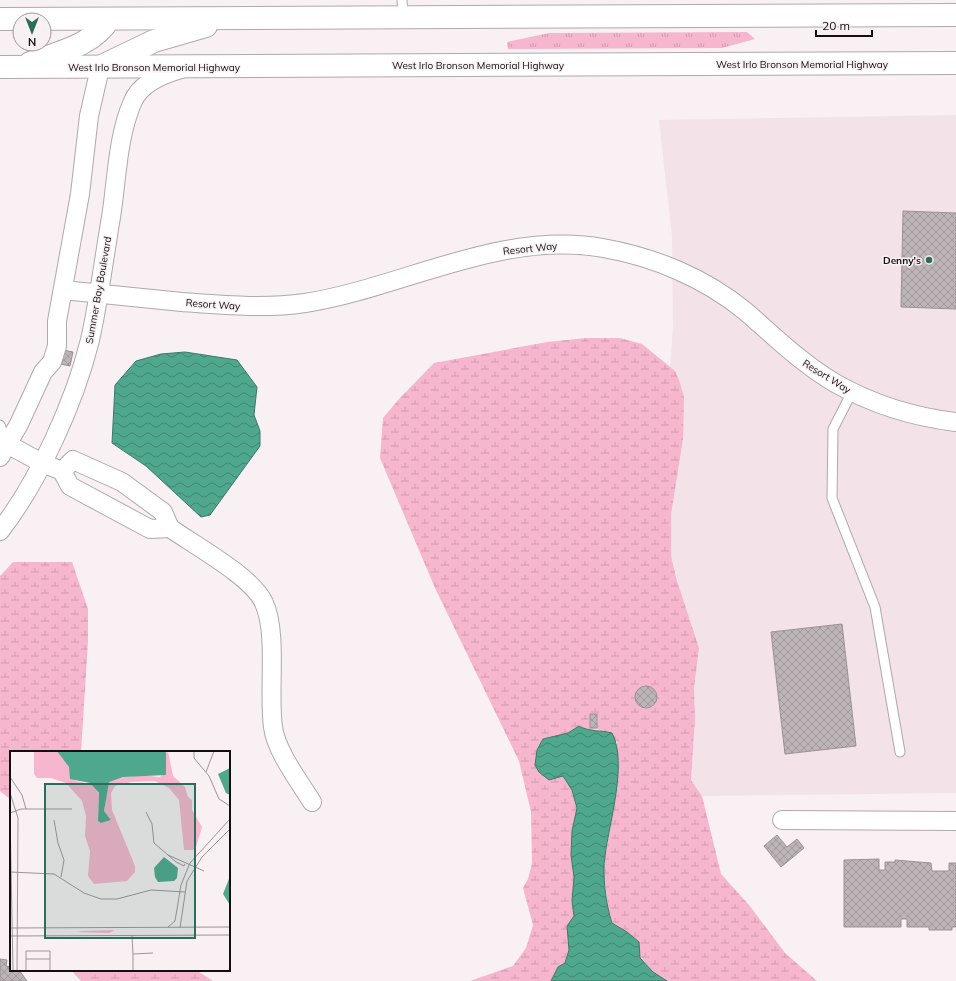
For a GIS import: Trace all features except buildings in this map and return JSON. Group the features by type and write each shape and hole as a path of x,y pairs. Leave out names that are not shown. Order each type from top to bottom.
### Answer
{"highway":[{"path":"0,19 230,19 402,9 956,15"},
{"path":"10,67 96,35 109,19"},
{"path":"100,68 122,55 154,41 230,19"},
{"name":"West Irlo Bronson Memorial Highway","path":"10,67 100,68 956,63"}],"street":[{"name":"Summer Bay Boulevard","path":"0,531 22,499 42,463 70,400 84,359 98,294 123,134 133,100 139,91 148,83 171,72 190,67"},
{"path":"100,68 89,116 80,194 57,321 57,346 52,362 43,372 29,402 2,449 62,471 70,486 150,529 170,528"},
{"name":"Resort Way","path":"63,290 236,306 284,305 335,296 503,251 556,245 600,248 622,252 666,265 707,285 744,310 815,370 852,392 888,407 916,416 956,422"},
{"path":"62,471 73,460 126,484 163,512 170,528 253,587 264,603 270,631 273,728 280,747 312,802"},
{"path":"115,510 126,484"},
{"path":"782,820 956,821"}],"lane":[{"path":"852,392 833,429 832,498 875,607 900,752"},
{"path":"0,426 2,449"}],"shaded area":[{"path":"956,115 956,793 702,796 691,780 695,719 694,688 699,648 685,609 671,556 671,515 683,439 683,418 675,371 670,367 673,327 672,236 659,120"}],"green space":[{"path":"747,32 755,39 722,48 508,49 507,42 549,33"},
{"path":"586,338 620,338 642,344 675,371 679,380 684,397 683,439 671,515 671,556 677,581 699,648 694,688 695,719 691,780 702,796 721,874 749,905 785,953 817,981 667,981 653,972 640,958 638,942 627,932 613,923 609,914 604,874 605,856 617,790 617,742 597,729 587,731 579,726 568,733 543,739 572,790 577,808 572,831 571,855 574,877 572,901 574,917 567,926 569,950 565,963 558,967 551,981 470,981 513,966 526,948 533,925 523,888 528,879 532,863 531,812 519,761 435,588 380,458 383,418 434,363 547,342"},
{"path":"13,562 72,562 88,609 88,641 81,751 10,751 10,799 0,791 0,576"},
{"path":"72,971 198,971 213,981 81,981"}],"water":[{"path":"185,352 237,360 257,387 254,415 260,431 260,446 210,515 201,517 146,466 112,443 115,385 136,361 161,354"},
{"path":"579,726 587,729 612,733 616,746 618,776 604,864 605,890 612,923 627,932 639,942 640,958 653,972 667,981 551,981 558,967 565,963 569,950 567,926 574,916 572,901 574,877 571,855 572,831 577,808 572,790 563,776 549,780 539,772 535,765 537,750 543,739 568,733"}],"place":[{"name":"Denny's","path":"929,260"}]}
